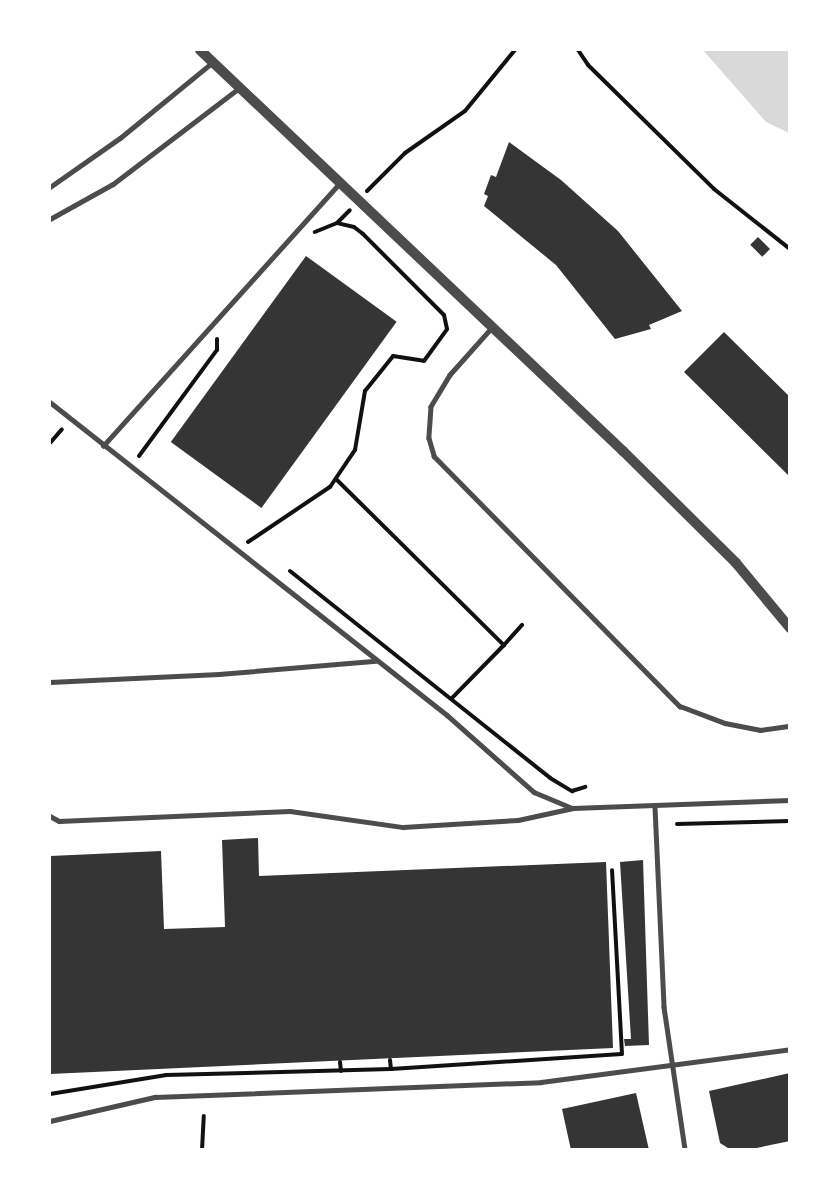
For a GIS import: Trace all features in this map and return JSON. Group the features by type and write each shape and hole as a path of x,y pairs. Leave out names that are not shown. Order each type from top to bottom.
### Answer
{"street":[{"path":"200,50 493,327 736,562 789,628"}],"lane":[{"path":"50,187 120,138 213,62"},
{"path":"50,219 113,184 240,87"},
{"path":"103,446 339,183"},
{"path":"493,327 450,375 431,407 429,438 434,456 680,706 725,723 760,730 789,726"},
{"path":"50,402 455,722 534,792 573,808"},
{"path":"50,682 241,673 375,661"},
{"path":"50,816 58,820 290,811 403,827 518,820 573,808 655,807 789,800"},
{"path":"655,807 670,1066 685,1149"},
{"path":"50,1121 155,1098 541,1082 789,1048"}],"path":[{"path":"371,187 405,153 465,111 515,50"},
{"path":"579,50 588,65 714,189 789,249"},
{"path":"248,543 336,480 355,450 365,390 393,356 424,361 443,339 447,321 354,226 327,225 310,235"},
{"path":"140,462 142,452 216,350 220,334"},
{"path":"50,443 62,429"},
{"path":"336,480 504,645"},
{"path":"239,537 257,549"},
{"path":"290,571 550,778 572,791 585,787"},
{"path":"452,698 522,626"},
{"path":"677,824 789,821"},
{"path":"50,1094 166,1075 391,1069 622,1054 612,870"},
{"path":"608,934 615,934"},
{"path":"390,1060 391,1069"},
{"path":"340,1062 341,1071"},
{"path":"202,1149 204,1116"}],"shaded area":[{"path":"703,50 789,50 789,133 766,122"}],"building":[{"path":"509,142 561,180 618,231 682,311 649,325 651,329 615,339 556,265 484,206 488,196 484,194 491,175 496,177"},
{"path":"758,237 770,249 762,257 750,245"},
{"path":"306,256 397,322 261,508 171,442"},
{"path":"724,332 790,397 790,477 684,372"},
{"path":"258,838 259,876 606,862 613,1048 50,1074 50,856 161,851 164,929 225,927 222,840"},
{"path":"643,860 649,1045 625,1046 624,1039 631,1039 620,862"},
{"path":"790,1073 790,1141 747,1150 731,1150 720,1143 709,1091"},
{"path":"636,1093 649,1150 571,1150 562,1109"}]}
